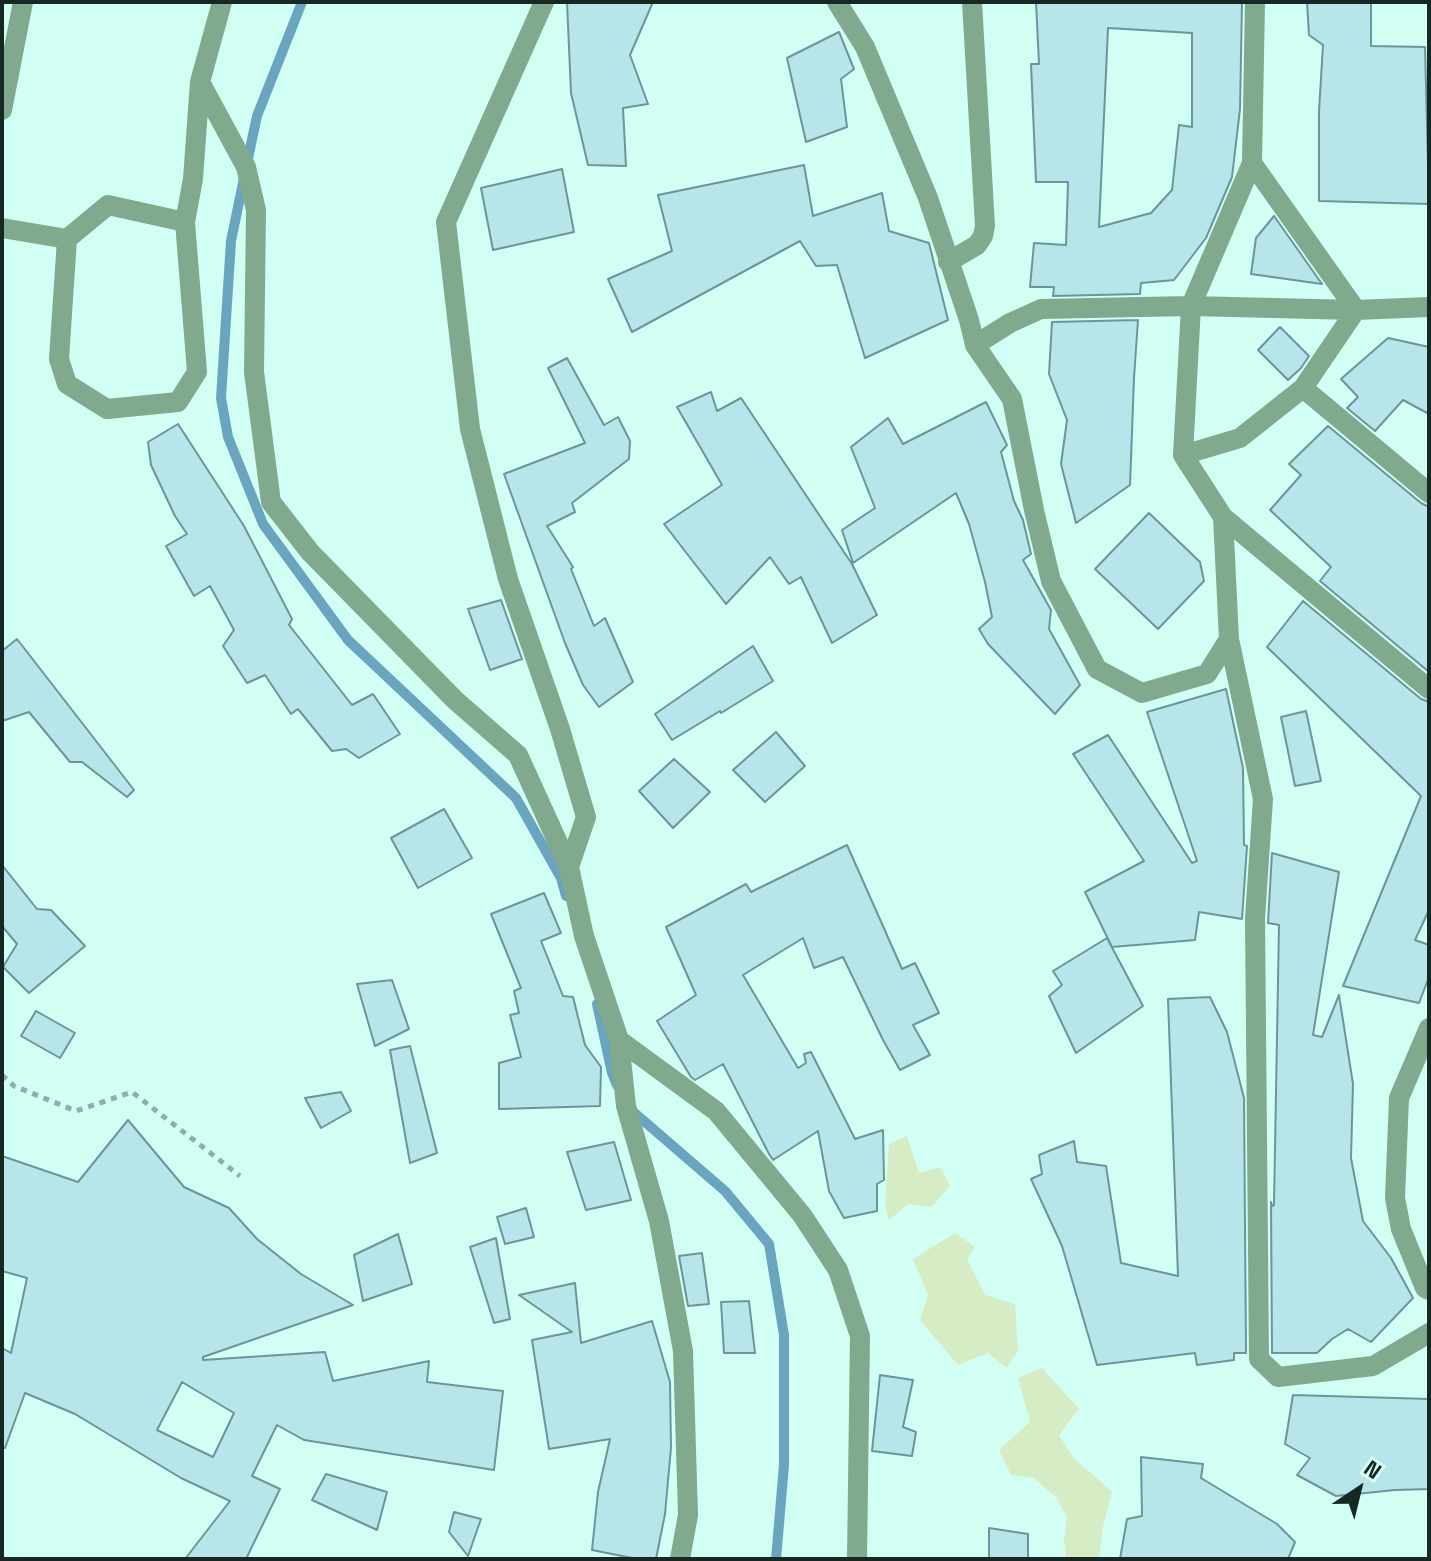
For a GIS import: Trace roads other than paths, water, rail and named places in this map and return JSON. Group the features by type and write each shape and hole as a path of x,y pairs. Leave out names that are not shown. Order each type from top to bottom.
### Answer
{"street":[{"path":"2,110 23,2"},
{"path":"185,222 108,205 67,239 59,359 67,384 107,409 178,402 197,372 185,222 193,179 200,82 222,2"},
{"path":"544,2 446,222 470,429 508,579 560,729 586,817 569,867"},
{"path":"837,2 865,47 928,198 975,345 1012,399 1051,581 1097,669 1142,693 1207,674 1229,639"},
{"path":"948,262 977,245 985,226 972,2"},
{"path":"1255,2 1252,163 1191,306 1183,455 1223,517 1429,689"},
{"path":"200,82 246,167 256,210 254,372 271,502 310,552 455,700 518,755 569,867 584,936 619,1040 626,1106 659,1221 683,1351 688,1515 680,1559"},
{"path":"1252,163 1356,310"},
{"path":"2,228 67,239"},
{"path":"975,345 1010,323 1041,309 1191,306 1356,310 1429,307"},
{"path":"1183,455 1240,438 1303,388 1356,310"},
{"path":"1303,388 1429,493"},
{"path":"1223,517 1229,639 1263,799 1255,918 1259,1359 1278,1377 1373,1366 1429,1333"},
{"path":"1429,1028 1399,1098 1395,1198 1401,1229 1425,1288 1429,1290"},
{"path":"619,1040 716,1111 802,1215 838,1270 860,1336 857,1559"}],"waterway":[{"path":"247,163 257,116 302,2"},
{"path":"244,178 231,241 221,398 228,437 263,524 348,640 516,798 561,878 566,896"},
{"path":"597,1004 617,1085"},
{"path":"630,1109 725,1191 769,1244 784,1335 784,1465 776,1559"}]}
